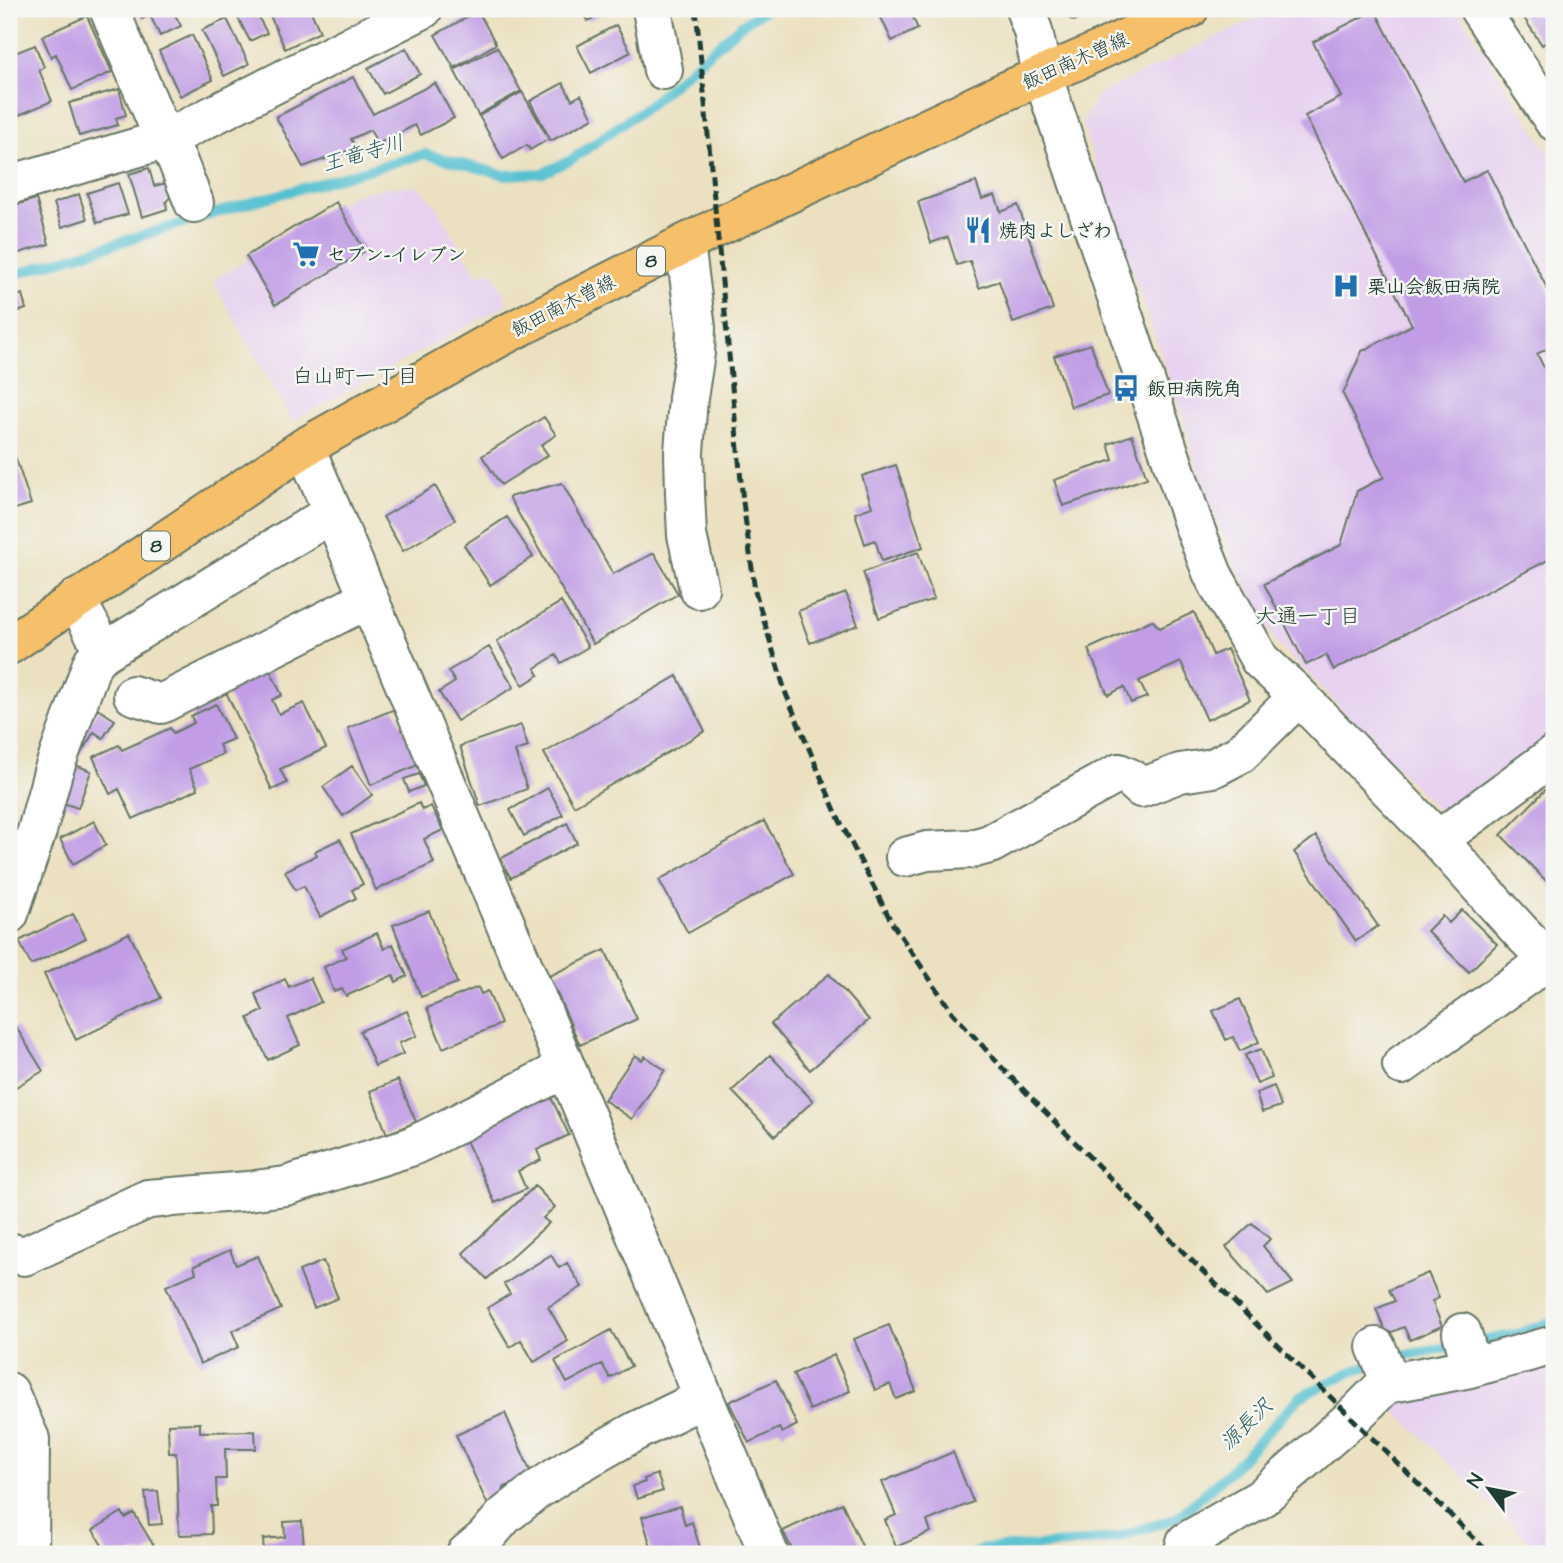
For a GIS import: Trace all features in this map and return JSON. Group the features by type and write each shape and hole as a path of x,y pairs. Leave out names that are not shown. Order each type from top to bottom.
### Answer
{"main road":[{"name":"飯田南木曽線","path":"9,645 305,447 502,336 716,228 1042,74 1189,9"}],"street":[{"path":"109,9 194,203"},
{"path":"9,185 166,139 423,9"},
{"path":"652,9 663,70"},
{"path":"1025,9 1042,74 1173,466 1213,575 1260,660 1299,696 1438,840 1551,963 1402,1065"},
{"path":"1479,9 1554,121"},
{"path":"685,244 696,328 684,452 685,493 687,535 699,589"},
{"path":"305,447 769,1554"},
{"path":"9,914 37,831 53,772 93,661 332,513"},
{"path":"76,599 104,652"},
{"path":"133,695 160,704 368,599"},
{"path":"905,857 927,851 971,849 990,844 1119,773 1141,788 1181,773 1213,768 1240,754 1299,696"},
{"path":"1438,840 1554,755"},
{"path":"9,1252 24,1256 148,1199 248,1192 286,1186 410,1147 566,1068"},
{"path":"1182,1554 1186,1542 1260,1499 1352,1418 1385,1372 1467,1353 1554,1345"},
{"path":"9,1392 30,1439 29,1554"},
{"path":"466,1554 485,1538 504,1516 569,1469 625,1437 704,1398"}],"shaded area":[{"name":"栗山会飯田病院","path":"1276,9 1457,9 1554,161 1554,744 1452,815 1438,811 1275,642 1211,508 1181,412 1082,124 1097,95"},
{"path":"418,186 435,204 476,273 494,273 508,304 292,421 213,281 355,194 390,187"},
{"path":"1554,1356 1554,1554 1545,1554 1389,1405"}],"building":[{"path":"137,9 172,9 181,26 160,36 150,15 142,19"},
{"path":"252,9 267,33 250,41 237,16"},
{"path":"267,9 310,9 320,32 285,49"},
{"path":"582,9 611,9 588,21"},
{"path":"877,9 909,9 918,29 892,41"},
{"path":"1060,9 1102,9 1074,21 1063,15"},
{"path":"1518,9 1554,9 1554,37 1542,45"},
{"path":"1375,10 1463,182 1487,170 1554,302 1554,345 1537,354 1554,387 1554,557 1334,670 1326,655 1306,665 1264,584 1341,545 1357,491 1384,477 1343,394 1362,351 1412,325 1305,116 1341,97 1313,42"},
{"path":"478,11 496,44 454,68 435,35"},
{"path":"87,16 112,72 72,90 56,54 51,57 42,36"},
{"path":"227,19 249,64 224,76 202,30"},
{"path":"616,25 631,52 591,73 577,46"},
{"path":"192,35 213,80 180,96 159,51"},
{"path":"35,45 44,67 39,70 52,101 17,116 9,95 9,62 14,60 12,54"},
{"path":"497,47 521,91 478,115 454,70"},
{"path":"406,48 420,74 383,94 368,68"},
{"path":"353,77 373,114 435,83 454,118 421,135 415,125 378,144 370,130 351,139 356,148 303,167 276,117"},
{"path":"563,83 572,100 581,95 593,118 551,141 530,101"},
{"path":"119,89 126,115 116,118 118,125 79,136 69,103"},
{"path":"522,92 549,139 530,150 527,145 503,159 479,116"},
{"path":"149,168 154,186 167,183 170,197 166,202 167,209 142,217 129,174"},
{"path":"976,182 982,199 995,195 1001,212 1018,205 1053,309 1013,323 999,281 979,288 970,261 957,265 948,237 931,243 918,202"},
{"path":"118,183 128,214 97,223 87,193"},
{"path":"79,194 87,219 62,227 54,203"},
{"path":"36,199 49,244 9,256 9,207"},
{"name":"セブン-イレブン","path":"336,202 365,251 275,305 246,256"},
{"path":"22,294 26,309 11,314 17,333 10,335 12,341 9,342 9,299"},
{"path":"1091,344 1108,395 1071,407 1054,356"},
{"path":"544,417 556,435 541,445 548,455 501,485 482,456"},
{"path":"1132,435 1147,478 1063,506 1054,480 1113,460 1108,444"},
{"path":"9,438 31,504 9,511"},
{"path":"896,465 923,547 882,561 875,540 865,544 855,513 872,507 862,476"},
{"path":"562,483 613,574 654,553 678,594 593,644 509,497"},
{"path":"435,486 455,520 403,551 383,517"},
{"path":"507,517 533,557 490,585 464,545"},
{"path":"918,552 934,599 879,618 863,572"},
{"path":"846,593 858,625 810,643 798,611"},
{"path":"561,602 588,647 561,663 556,655 535,668 539,675 523,685 497,641"},
{"path":"1194,612 1213,655 1227,649 1250,700 1207,720 1181,662 1139,681 1147,697 1131,703 1124,687 1108,695 1088,649 1152,620 1160,628"},
{"path":"489,647 514,687 457,721 439,692 455,682 448,671"},
{"path":"269,668 282,695 272,700 279,714 304,703 326,748 280,769 287,783 272,790 225,690"},
{"path":"677,676 705,731 574,806 544,753"},
{"path":"216,704 233,739 219,745 223,754 189,769 198,789 133,819 119,789 110,794 93,757 119,745 122,750 170,728 173,733 194,723 191,716"},
{"path":"98,709 115,720 103,738 94,732 80,755 72,751"},
{"path":"395,709 418,765 371,785 348,728"},
{"path":"521,725 528,747 515,751 527,789 480,806 460,746"},
{"path":"73,764 91,771 78,808 60,802"},
{"path":"352,766 372,795 343,816 323,787"},
{"path":"419,774 424,786 409,792 404,779"},
{"path":"1554,781 1554,889 1501,835"},
{"path":"548,788 563,815 524,836 510,810"},
{"path":"419,803 422,810 431,806 443,830 424,839 434,863 376,890 351,834"},
{"path":"94,821 106,845 73,864 60,839"},
{"path":"764,821 794,874 688,933 659,880"},
{"path":"567,823 577,843 511,878 500,859"},
{"path":"1316,836 1378,926 1356,941 1294,852"},
{"path":"340,839 363,884 352,890 356,898 320,917 304,886 295,890 285,871 317,855 315,851"},
{"path":"1462,910 1497,944 1469,972 1427,931 1442,916 1449,923"},
{"path":"429,911 457,983 421,997 393,925"},
{"path":"73,914 86,938 31,965 19,941"},
{"path":"129,933 161,998 76,1040 44,974"},
{"path":"377,933 384,949 393,944 407,976 396,982 393,975 346,996 342,989 334,992 324,967 346,957 342,949"},
{"path":"605,950 637,1019 580,1045 549,976"},
{"path":"829,974 869,1020 810,1070 771,1024"},
{"path":"310,978 321,1002 288,1018 300,1045 268,1060 248,1018 263,1011 255,994 285,979 289,987"},
{"path":"478,987 481,994 488,991 501,1024 443,1048 427,1008"},
{"path":"1240,999 1259,1042 1240,1051 1233,1037 1226,1040 1213,1011"},
{"path":"407,1011 417,1036 399,1043 403,1054 375,1066 360,1031"},
{"path":"16,1027 43,1071 9,1091 9,1032"},
{"path":"1261,1049 1272,1078 1257,1084 1245,1055"},
{"path":"635,1055 642,1060 645,1056 665,1070 632,1119 604,1100"},
{"path":"770,1055 813,1101 775,1136 732,1091"},
{"path":"398,1080 416,1122 387,1134 370,1091"},
{"path":"1274,1086 1281,1106 1262,1112 1256,1093"},
{"path":"548,1091 569,1135 537,1150 541,1160 518,1171 526,1189 495,1203 462,1132"},
{"path":"535,1186 555,1207 543,1218 549,1223 487,1279 463,1253"},
{"path":"1252,1223 1270,1239 1263,1246 1293,1283 1268,1295 1226,1247"},
{"path":"230,1250 236,1265 258,1256 281,1309 232,1331 239,1347 200,1364 166,1286 196,1273 194,1266"},
{"path":"551,1255 559,1268 567,1263 582,1287 548,1307 568,1341 534,1362 521,1340 510,1347 487,1308 510,1294 504,1284"},
{"path":"323,1261 338,1298 314,1308 299,1271"},
{"path":"1428,1273 1439,1298 1432,1301 1442,1326 1410,1340 1404,1327 1387,1334 1376,1309 1395,1301 1389,1290"},
{"path":"889,1325 916,1391 896,1399 890,1384 875,1390 854,1339"},
{"path":"611,1330 631,1366 610,1378 602,1364 567,1383 555,1361"},
{"path":"834,1355 850,1391 810,1410 793,1374"},
{"path":"776,1380 797,1425 782,1433 779,1428 749,1443 729,1402"},
{"path":"505,1413 532,1475 503,1488 509,1501 490,1510 456,1435"},
{"path":"200,1423 200,1432 255,1431 256,1449 225,1449 226,1479 216,1479 217,1506 211,1506 212,1534 179,1535 176,1453 169,1453 168,1424"},
{"path":"953,1452 973,1502 927,1521 931,1532 896,1547 885,1520 896,1515 882,1482"},
{"path":"657,1474 663,1491 637,1499 633,1486"},
{"path":"158,1491 162,1524 149,1525 145,1492"},
{"path":"842,1503 863,1548 849,1554 794,1554 783,1531"},
{"path":"680,1506 685,1525 692,1522 702,1554 653,1554 642,1517"},
{"path":"122,1512 125,1518 134,1513 155,1548 145,1554 107,1554 93,1530"},
{"path":"302,1521 304,1549 315,1548 316,1554 264,1554 263,1539 285,1537 284,1522"}],"waterway":[{"name":"王竜寺川","path":"9,276 252,202 425,154 505,175 543,173 571,160 650,104 740,26 766,9"},
{"name":"源長沢","path":"973,1554 983,1549 1116,1538 1177,1518 1231,1470 1300,1397 1346,1374 1385,1359 1518,1334 1554,1321"}],"railway":[{"path":"696,9 743,502 755,591 786,694 837,815 892,923 952,1012 1007,1073 1171,1240 1490,1554"}],"place":[{"name":"焼肉よしざわ","path":"978,230"},
{"name":"セブン-イレブン","path":"306,254"},
{"name":"栗山会飯田病院","path":"1346,286"},
{"name":"飯田病院角","path":"1126,388"}],"district":[{"name":"白山町一丁目","path":"355,376"},
{"name":"大通一丁目","path":"1308,616"}]}
